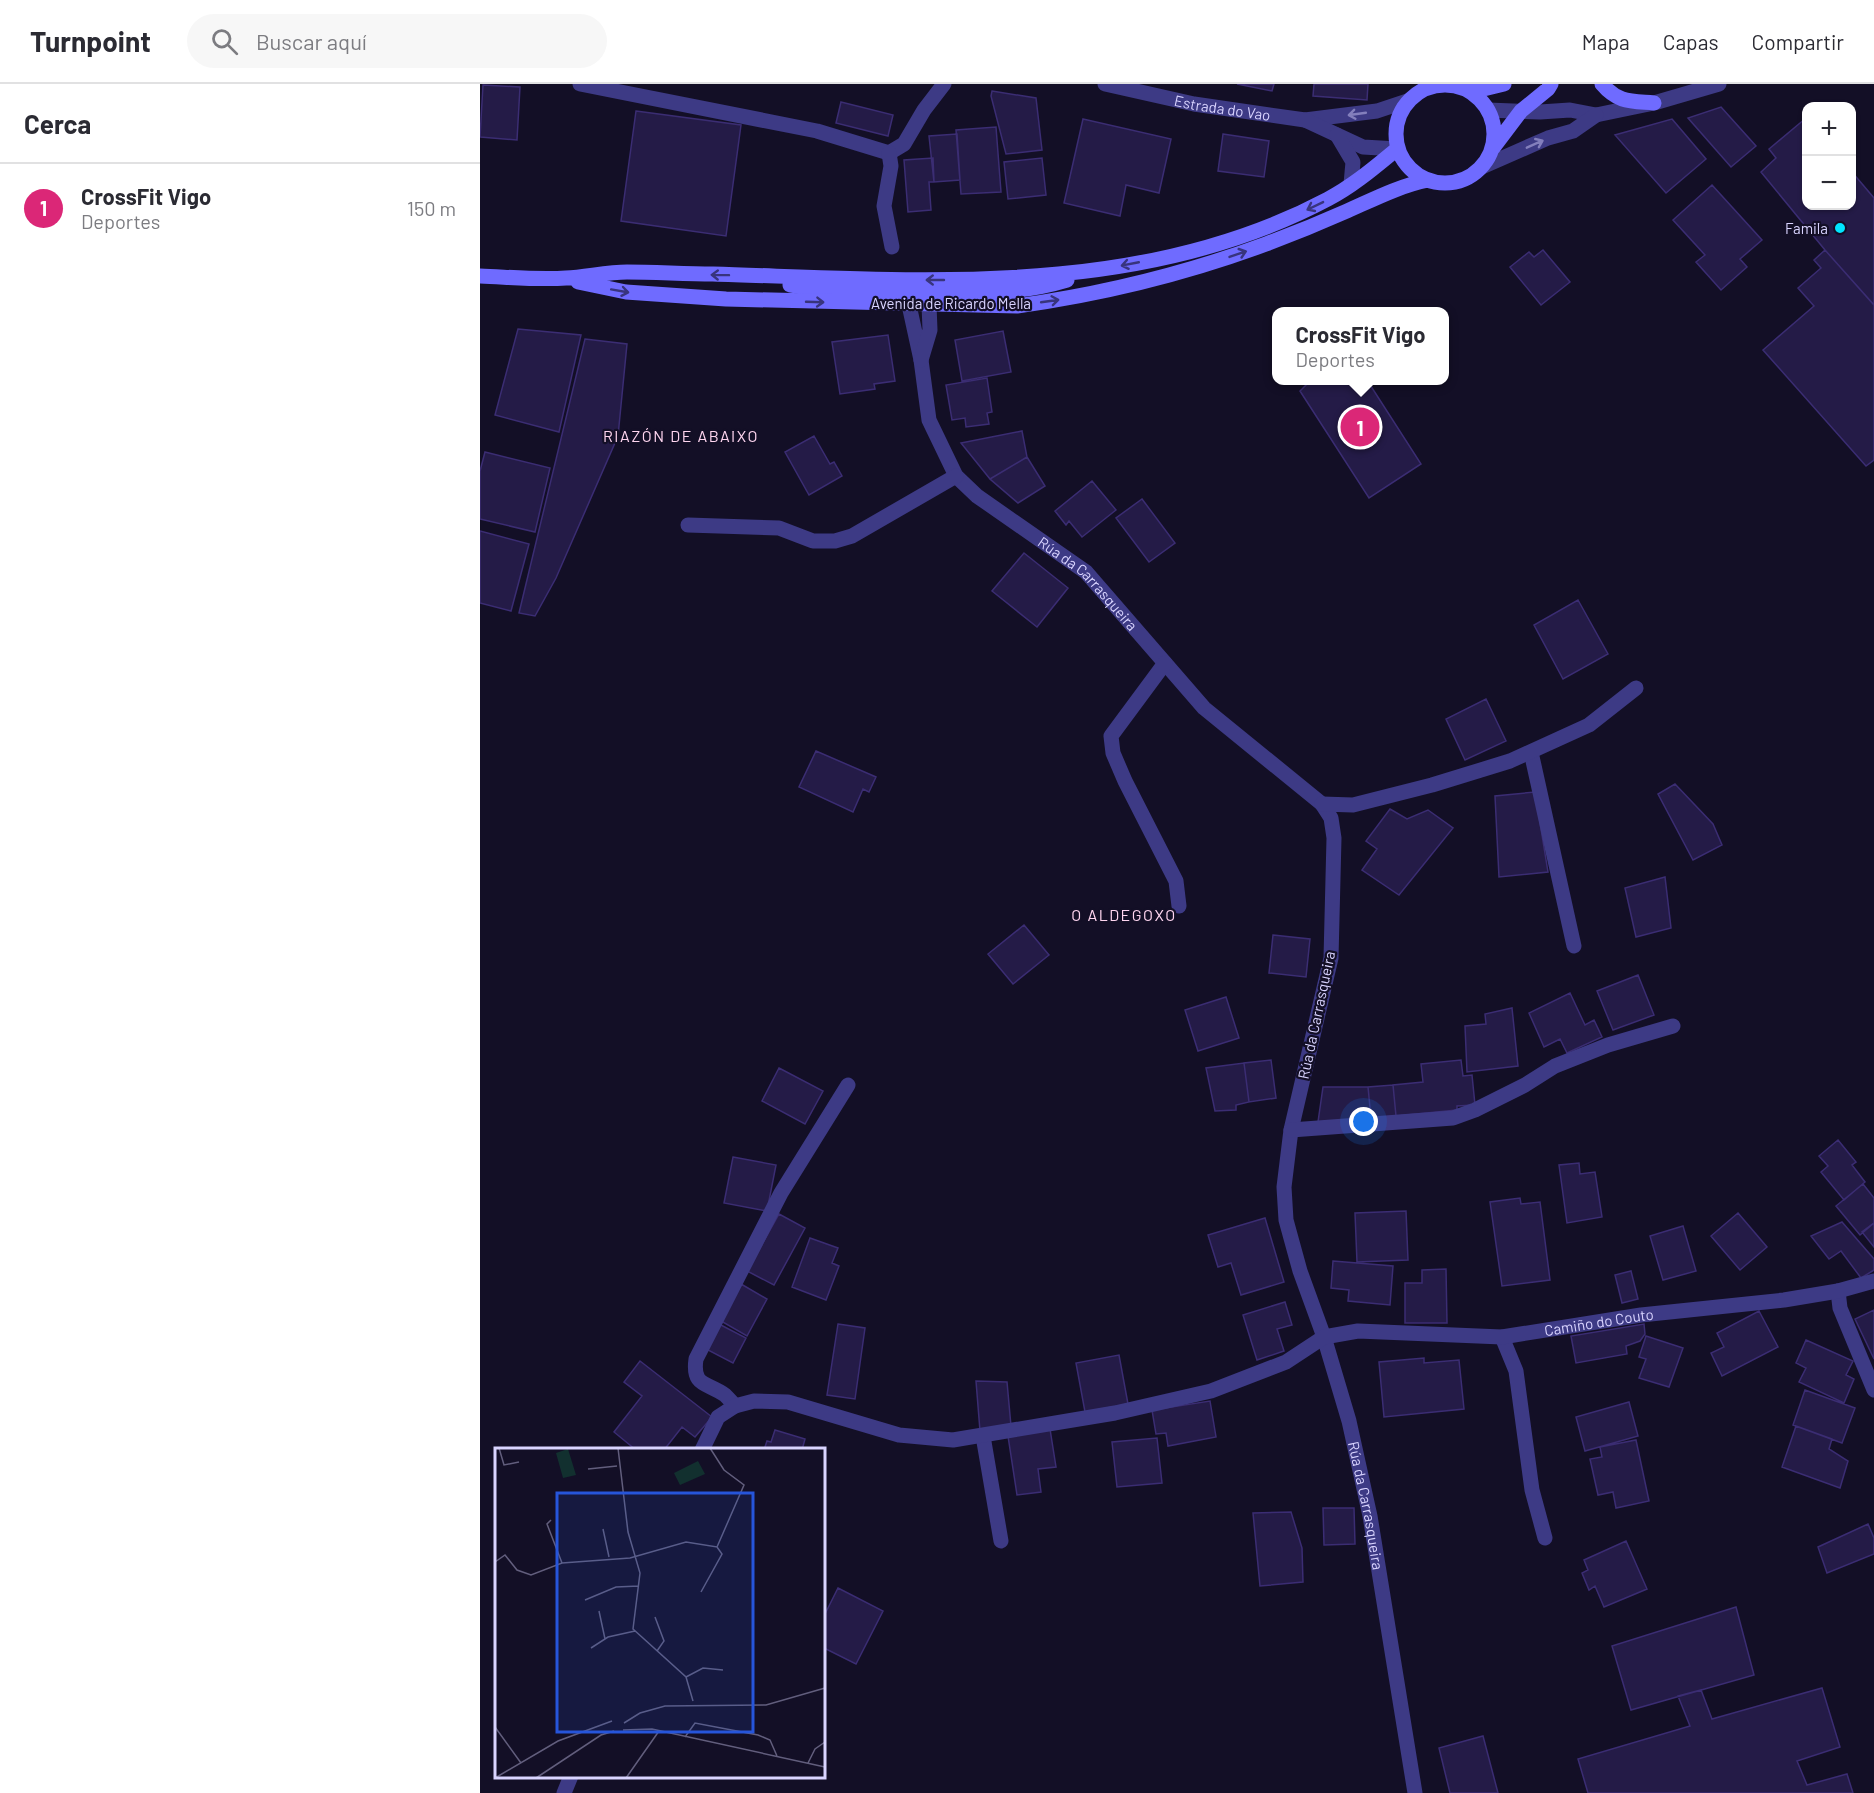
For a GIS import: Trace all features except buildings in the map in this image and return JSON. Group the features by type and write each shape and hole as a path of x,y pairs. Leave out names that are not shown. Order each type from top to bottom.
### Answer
{"main road":[{"path":"1471,92 1504,84"},
{"path":"1492,151 1493,123 1488,110 1471,92 1455,86 1438,85 1421,90 1407,101 1398,116 1395,133 1397,149 1404,163 1417,175 1428,180 1451,183 1468,178 1482,167 1521,111 1551,84"},
{"path":"1602,84 1610,94 1624,101 1654,103"},
{"name":"Avenida de Ricardo Mella","path":"480,276 563,279 624,272 872,280 992,280 1105,269 1167,258 1212,246 1281,221 1330,198 1397,149"},
{"name":"Avenida de Ricardo Mella","path":"928,305 1017,306 1130,286 1200,267 1267,243 1403,185 1428,180"},
{"path":"746,275 803,287 913,299 1041,288 1105,269"},
{"name":"Avenida de Ricardo Mella","path":"563,279 637,293 726,299 913,299"},
{"path":"913,299 925,297 928,305"}],"street":[{"path":"580,84 817,131 889,153 904,144 924,110 944,84"},
{"name":"Estrada do Vao","path":"1106,84 1150,89 1214,107 1305,120 1377,111 1407,101"},
{"path":"1482,167 1548,138 1572,131 1596,115 1654,103 1719,84"},
{"path":"1488,110 1570,110 1596,115"},
{"name":"Estrada do Vao","path":"1305,120 1363,147 1397,149"},
{"path":"1337,135 1353,162 1351,184"},
{"path":"889,153 891,166 884,206 892,247"},
{"name":"Rúa da Carrasqueira","path":"913,299 929,420 956,476 977,496 1086,572 1204,708 1322,804 1331,818 1334,838 1331,958 1291,1130 1284,1187 1286,1220 1300,1271 1324,1337 1349,1421 1370,1516 1415,1793"},
{"name":"Rúa da Carrasqueira","path":"921,360 930,330 928,305"},
{"path":"688,525 779,528 813,541 836,541 852,536 956,476"},
{"path":"1165,663 1111,736 1113,753 1125,781 1176,881 1179,906"},
{"path":"1322,804 1353,805 1432,785 1510,761 1589,725 1636,688"},
{"path":"1531,752 1574,946"},
{"path":"1291,1130 1453,1118 1475,1110 1525,1085 1555,1066 1608,1045 1673,1026"},
{"path":"735,1406 725,1395 701,1383 694,1372 696,1359 781,1193 848,1085"},
{"name":"Camiño do Couto","path":"1324,1337 1358,1331 1502,1337 1641,1315 1838,1291 1874,1281"},
{"path":"1838,1291 1840,1308 1874,1390"},
{"path":"702,1448 718,1417 735,1406 754,1401 788,1402 898,1435 953,1440 1115,1413 1211,1391 1286,1362 1324,1337"},
{"path":"1502,1337 1516,1371 1532,1490 1545,1538"},
{"path":"983,1436 1000,1541"},
{"path":"564,1793 570,1778"}],"place":[{"name":"Famila","path":"1840,228"},
{"name":"CrossFit Vigo","path":"1360,427"}],"district":[{"name":"RIAZÓN DE ABAIXO","path":"681,435"},
{"name":"O ALDEGOXO","path":"1124,914"}]}
